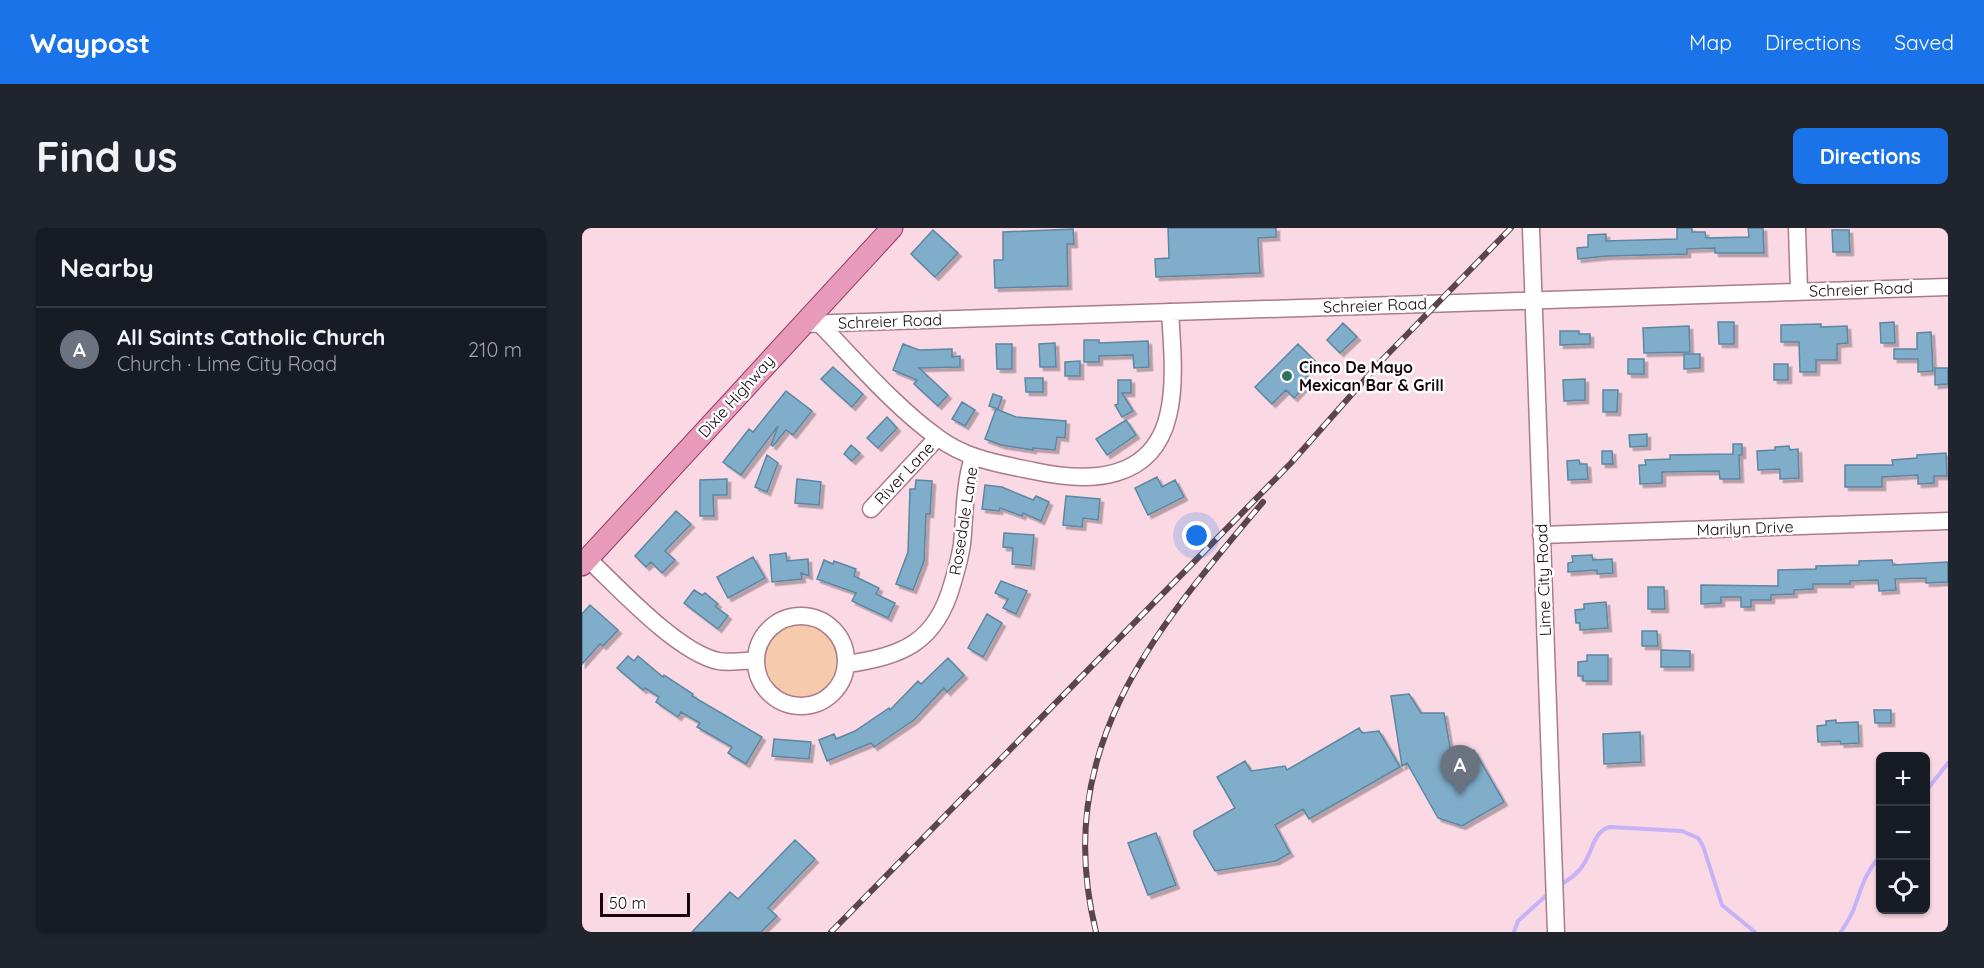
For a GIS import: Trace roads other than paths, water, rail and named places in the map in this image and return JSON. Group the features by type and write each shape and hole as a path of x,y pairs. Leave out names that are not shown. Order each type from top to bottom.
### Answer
{"main road":[{"name":"Dixie Highway","path":"585,562 811,323 892,228"}],"street":[{"name":"Lime City Road","path":"1531,228 1556,932"},
{"path":"1797,228 1799,291"},
{"name":"Schreier Road","path":"811,323 1948,287"},
{"path":"811,323 937,438 973,457 1042,473 1086,478 1113,475 1129,468 1146,456 1158,442 1168,417 1171,398 1170,312"},
{"name":"River Lane","path":"871,509 937,438"},
{"name":"Rosedale Lane","path":"846,664 867,661 906,649 920,639 940,618 947,604 960,560 966,491 973,457"},
{"name":"Marilyn Drive","path":"1541,535 1948,521"},
{"path":"585,562 687,647 719,661 755,660"},
{"path":"793,616 803,616 816,618 834,630 843,644 846,664 843,677 832,694 816,704 797,706 788,705 772,696 760,681 755,660 764,634 770,628 777,622 793,616"}],"waterway":[{"path":"1930,786 1948,763"},
{"path":"1560,885 1580,869 1597,836 1605,829 1610,827 1682,831 1698,838 1703,846 1722,905 1755,932"},
{"path":"1841,932 1853,911 1866,876 1877,860"},
{"path":"1514,932 1518,921 1549,893"}],"railway":[{"path":"831,932 1291,463 1384,358 1511,228"},
{"path":"1096,932 1086,867 1088,806 1100,750 1121,697 1150,647 1184,598 1263,502"}],"place":[{"name":"Cinco De Mayo Mexican Bar & Grill","path":"1287,376"},
{"name":"All Saints Catholic Church","path":"1460,795"}]}
